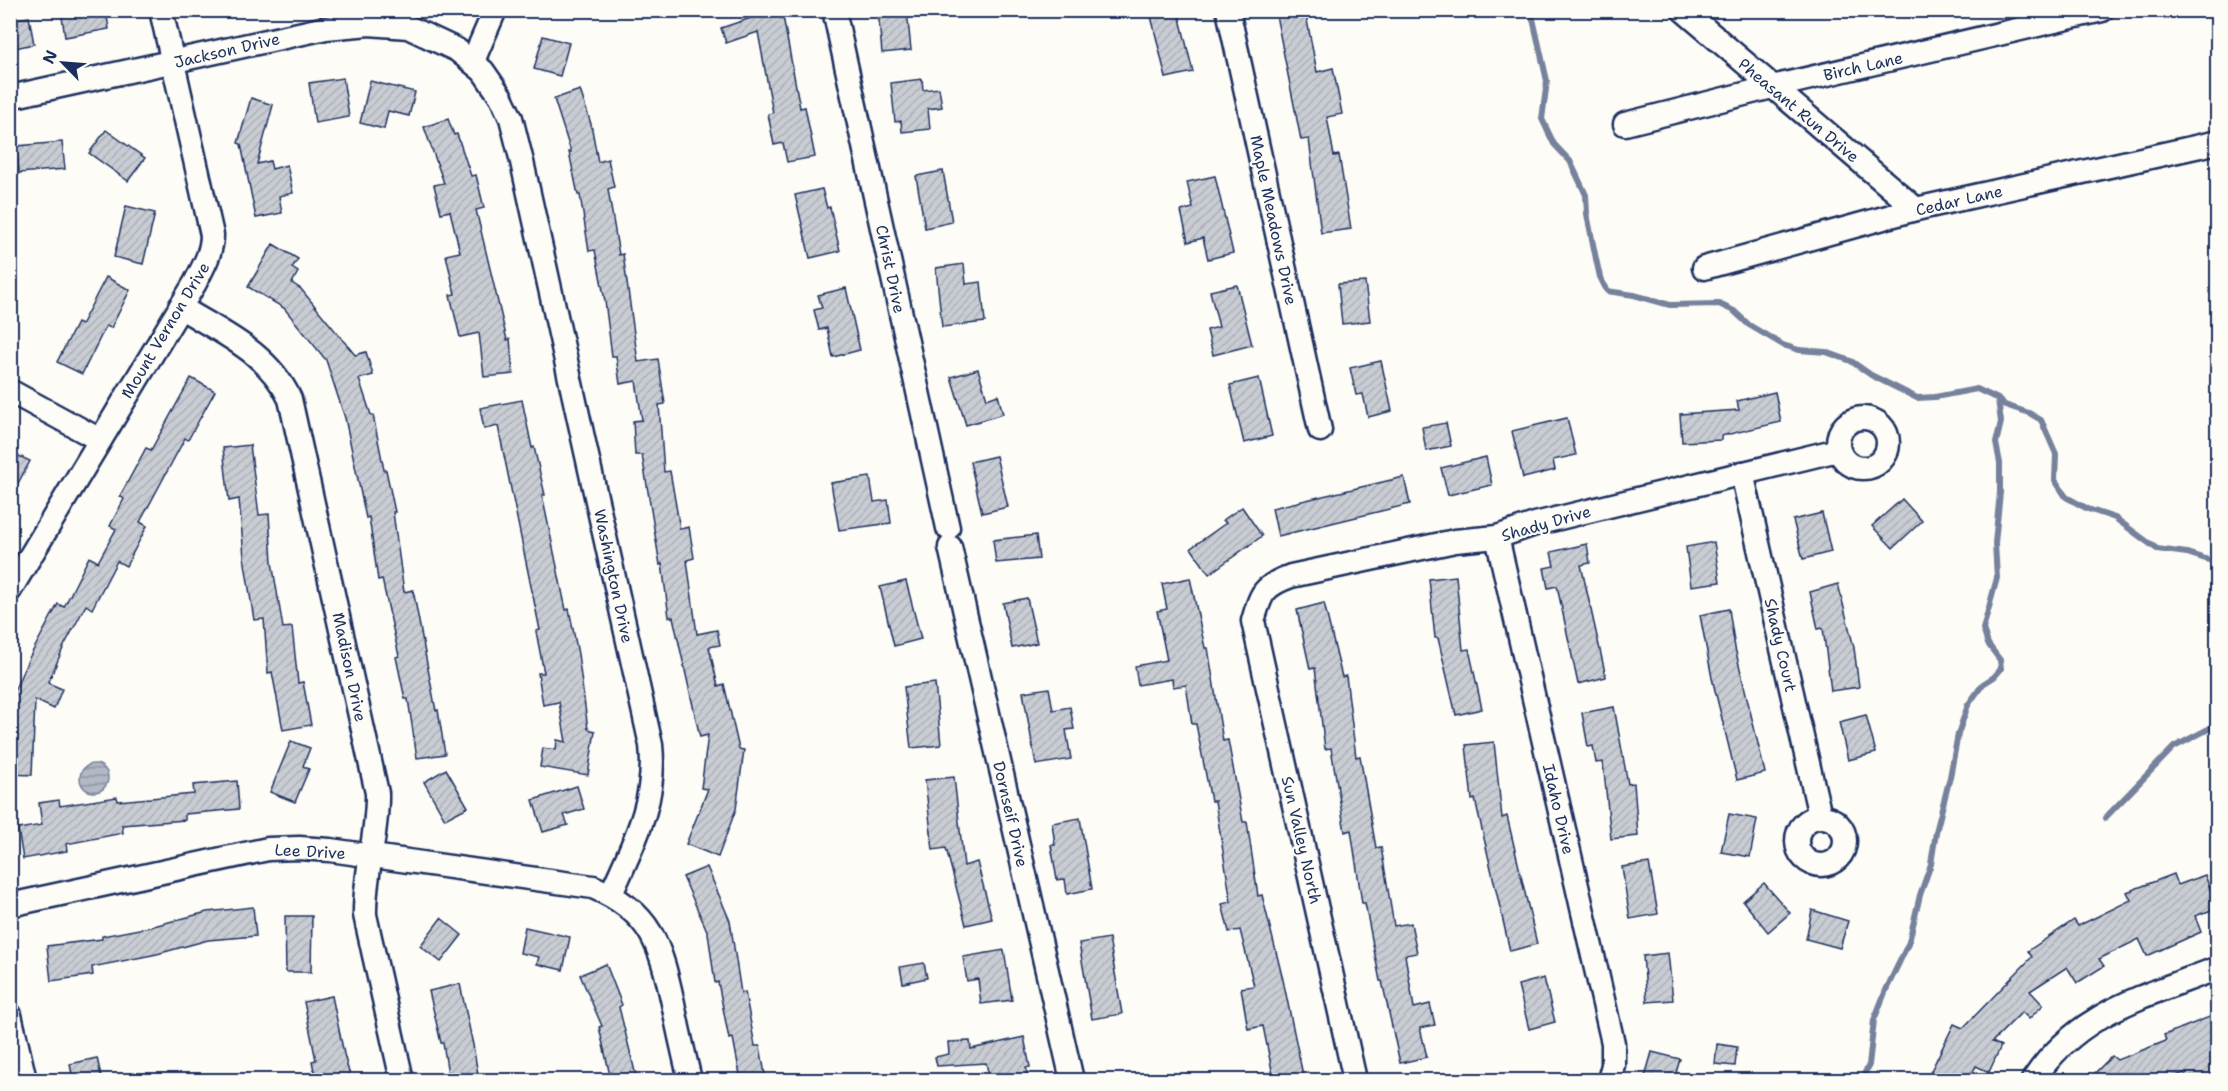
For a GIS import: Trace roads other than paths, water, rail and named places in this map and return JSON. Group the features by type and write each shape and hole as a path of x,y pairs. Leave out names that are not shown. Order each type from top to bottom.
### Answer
{"street":[{"name":"Mount Vernon Drive","path":"10,590 209,255 212,235 160,10"},
{"path":"473,61 495,10"},
{"name":"Christ Drive","path":"834,10 949,537"},
{"name":"Maple Meadows Drive","path":"1228,10 1320,430"},
{"name":"Pheasant Run Drive","path":"1683,10 1916,209"},
{"name":"Birch Lane","path":"1625,124 1772,87 2102,10"},
{"name":"Jackson Drive","path":"10,97 326,28 414,19 440,41 473,61"},
{"name":"Washington Drive","path":"473,61 501,97 511,118 517,139 651,745 653,777 647,808 611,894"},
{"name":"Cedar Lane","path":"1704,268 1916,209 2217,142"},
{"name":"Madison Drive","path":"180,307 263,360 283,384 290,399 377,793 378,809 365,896 366,915 402,1080"},
{"path":"10,391 100,440"},
{"name":"Shady Drive","path":"1259,599 1272,583 1291,576 1455,541 1497,537 1535,524 1838,450"},
{"name":"Shady Court","path":"1742,473 1820,816"},
{"name":"Dornseif Drive","path":"949,537 1072,1080"},
{"name":"Idaho Drive","path":"1497,537 1613,1042 1613,1065 1609,1080"},
{"name":"Sun Valley North","path":"1259,599 1253,621 1356,1080"},
{"name":"Lee Drive","path":"10,905 268,849 315,848 575,883 593,886 611,894"},
{"path":"611,894 629,906 644,922 655,941 663,962 690,1080"},
{"path":"2033,1080 2063,1044 2097,1017 2217,968"},
{"path":"10,1015 25,1080"}],"waterway":[{"path":"1531,10 1547,81 1542,119 1554,144 1570,161 1586,195 1587,214 1596,259 1600,277 1607,291 1634,295 1670,305 1719,304 1734,311 1749,325 1783,345 1799,350 1826,352 1851,361 1871,375 1917,398 1977,389 1998,399 2001,422 1996,443 2000,463 2000,492 1995,543 1997,578 1983,629 1988,644 2000,660 2001,669 1983,684 1968,705 1958,734 1931,864 1920,895 1909,942 1874,1020 1869,1065 1861,1080"},
{"path":"1998,400 2041,420 2056,454 2055,480 2066,497 2088,509 2115,518 2157,549 2187,553 2218,563"},
{"path":"2105,818 2174,747 2218,724"}]}
